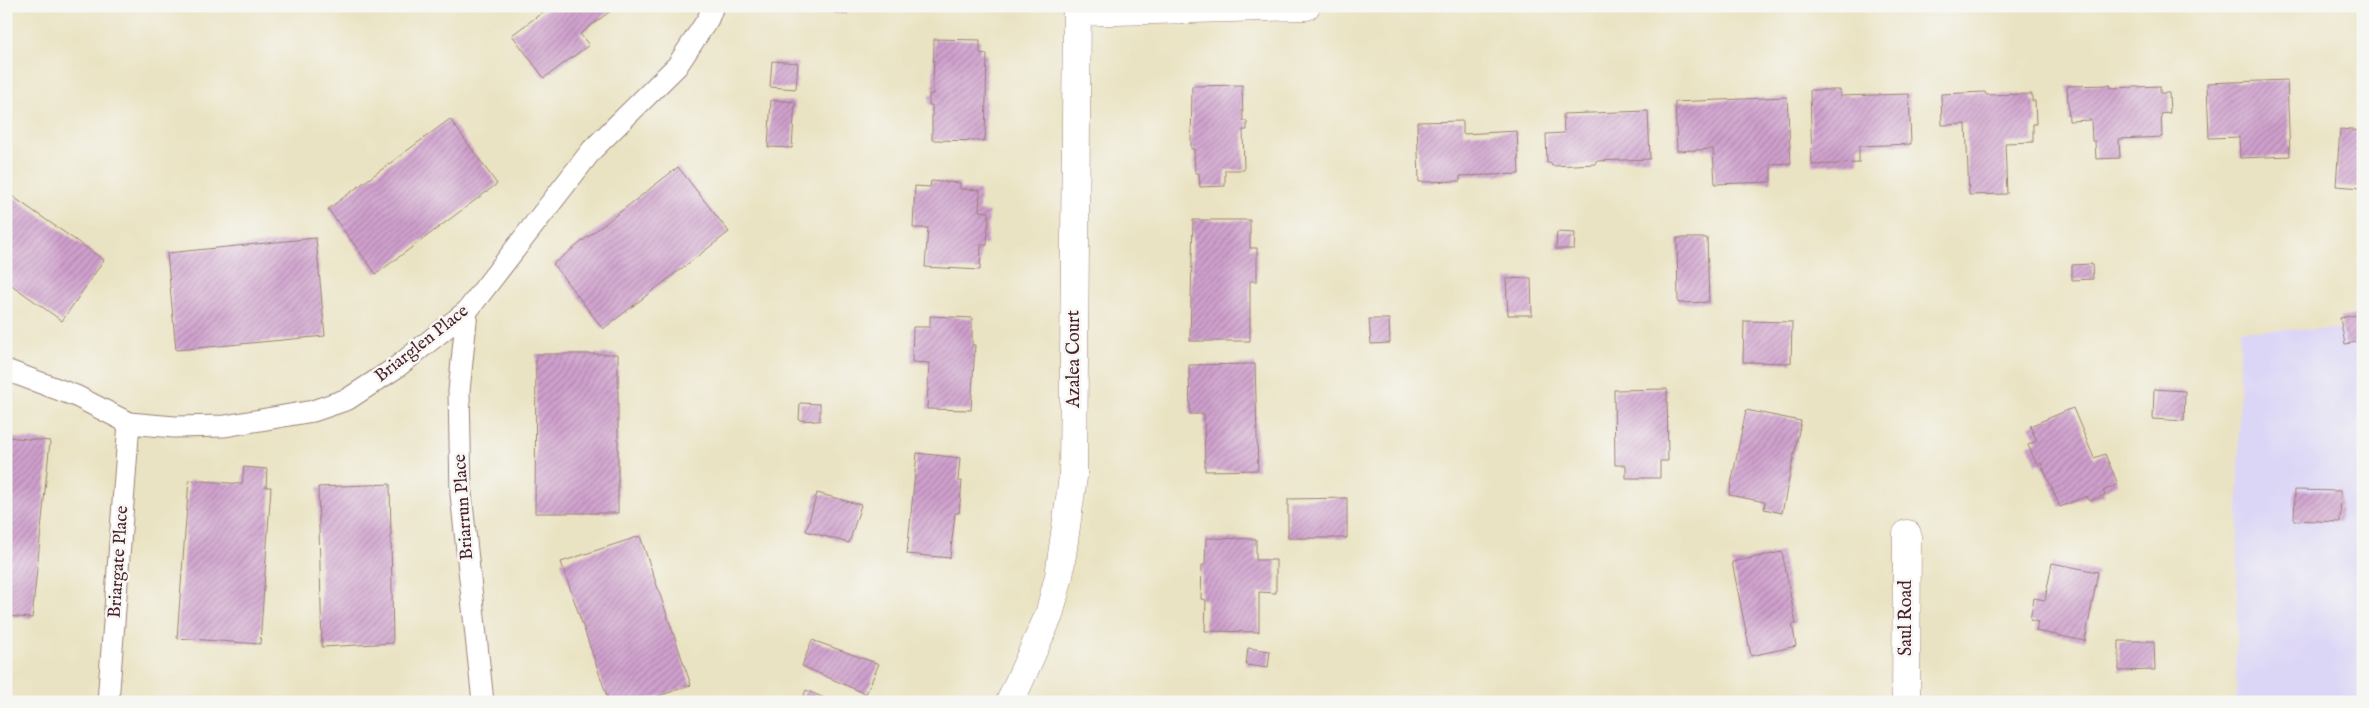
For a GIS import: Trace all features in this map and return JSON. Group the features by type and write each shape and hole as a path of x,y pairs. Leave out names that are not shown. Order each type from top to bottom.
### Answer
{"street":[{"path":"1077,9 1306,6"},
{"name":"Azalea Court","path":"1010,702 1049,615 1058,576 1073,477 1077,9"},
{"name":"Saul Road","path":"1906,702 1907,534"}],"lane":[{"name":"Briarglen Place","path":"6,370 76,396 130,423 174,428 225,426 312,410 348,399 397,367 467,311 592,150 677,66 708,20 712,6"},
{"name":"Briarrun Place","path":"467,311 459,391 461,494 483,702"},
{"name":"Briargate Place","path":"108,702 130,423"}],"shaded area":[{"path":"2363,329 2363,702 2236,702 2240,330"}],"building":[{"path":"551,6 617,6 580,34 589,45 544,78 512,35"},
{"path":"832,6 848,6 847,14 831,12"},
{"path":"934,39 980,40 980,53 987,54 985,141 932,140 932,105 929,105 929,94 933,94"},
{"path":"772,61 798,63 796,89 770,87"},
{"path":"2287,80 2290,156 2240,158 2239,137 2209,138 2207,83"},
{"path":"1242,85 1243,121 1247,121 1247,130 1243,130 1244,170 1225,170 1225,186 1200,187 1199,173 1195,173 1194,149 1191,149 1192,86"},
{"path":"2110,85 2111,88 2160,86 2160,93 2169,93 2170,113 2161,114 2162,137 2119,139 2120,158 2096,159 2095,141 2092,141 2091,120 2069,121 2067,86"},
{"path":"1810,90 1840,90 1840,96 1909,94 1911,144 1859,146 1859,163 1812,165"},
{"path":"1985,92 1986,95 2032,94 2032,101 2035,101 2036,124 2033,124 2033,142 2005,143 2007,194 1969,195 1966,124 1942,125 1941,94"},
{"path":"1787,97 1791,163 1771,164 1771,182 1715,184 1713,149 1677,151 1675,102"},
{"path":"771,100 795,102 792,148 768,147"},
{"path":"1648,111 1650,159 1596,161 1596,164 1552,166 1551,163 1547,163 1546,134 1564,133 1563,114"},
{"path":"450,119 497,184 376,274 328,209"},
{"path":"1463,121 1463,134 1517,131 1519,174 1460,176 1460,181 1419,182 1417,122"},
{"path":"2340,129 2363,131 2363,188 2336,186"},
{"path":"678,167 729,232 603,329 553,264"},
{"path":"931,181 960,183 960,189 980,190 979,211 989,212 987,245 981,245 980,270 925,267 928,228 913,228 915,186 930,187"},
{"path":"6,192 104,260 62,321 6,281"},
{"path":"1193,220 1250,220 1250,248 1257,248 1257,281 1250,281 1250,341 1190,341"},
{"path":"1557,232 1575,233 1574,249 1556,249"},
{"path":"316,238 325,336 176,350 167,253"},
{"path":"1677,238 1707,238 1709,302 1678,303"},
{"path":"2092,264 2093,279 2072,280 2072,265"},
{"path":"1531,278 1532,315 1508,315 1506,279"},
{"path":"2363,314 2363,341 2345,344 2340,318"},
{"path":"930,316 972,318 972,345 975,345 971,410 927,409 929,363 912,362 913,327 930,327"},
{"path":"1369,319 1389,319 1390,343 1371,344"},
{"path":"1744,321 1792,322 1791,363 1743,362"},
{"path":"536,354 618,354 618,513 535,513"},
{"path":"1255,364 1258,470 1205,471 1204,414 1190,414 1189,365"},
{"path":"1667,389 1668,461 1660,461 1660,478 1626,478 1626,465 1615,465 1614,390"},
{"path":"2154,389 2185,391 2184,421 2153,419"},
{"path":"800,403 820,404 820,421 799,420"},
{"path":"2073,408 2094,458 2105,454 2118,484 2103,491 2105,495 2089,501 2087,496 2060,507 2041,463 2037,465 2028,445 2037,441 2030,426"},
{"path":"1746,410 1801,421 1782,513 1764,509 1765,502 1729,495"},
{"path":"6,437 50,441 32,618 6,616"},
{"path":"917,453 960,458 958,481 962,481 959,513 955,513 950,558 907,554"},
{"path":"244,467 267,469 266,487 271,487 260,644 177,638 189,480 242,484"},
{"path":"390,484 393,643 322,647 318,487"},
{"path":"2295,490 2341,491 2340,522 2294,520"},
{"path":"817,493 861,505 849,543 806,531"},
{"path":"1347,498 1347,538 1288,538 1288,499"},
{"path":"640,536 691,685 641,702 609,702 561,562"},
{"path":"1206,538 1256,539 1256,560 1276,560 1276,593 1259,592 1259,632 1205,631 1206,600 1201,599 1202,565 1205,565"},
{"path":"1782,552 1796,624 1792,624 1796,646 1751,656 1732,562"},
{"path":"2052,563 2098,572 2085,641 2036,631 2038,622 2030,620 2034,598 2045,600"},
{"path":"812,640 879,664 866,694 802,666"},
{"path":"2119,641 2154,641 2155,670 2119,671"},
{"path":"1248,648 1270,651 1268,668 1246,665"},
{"path":"806,690 833,702 801,702"}]}
